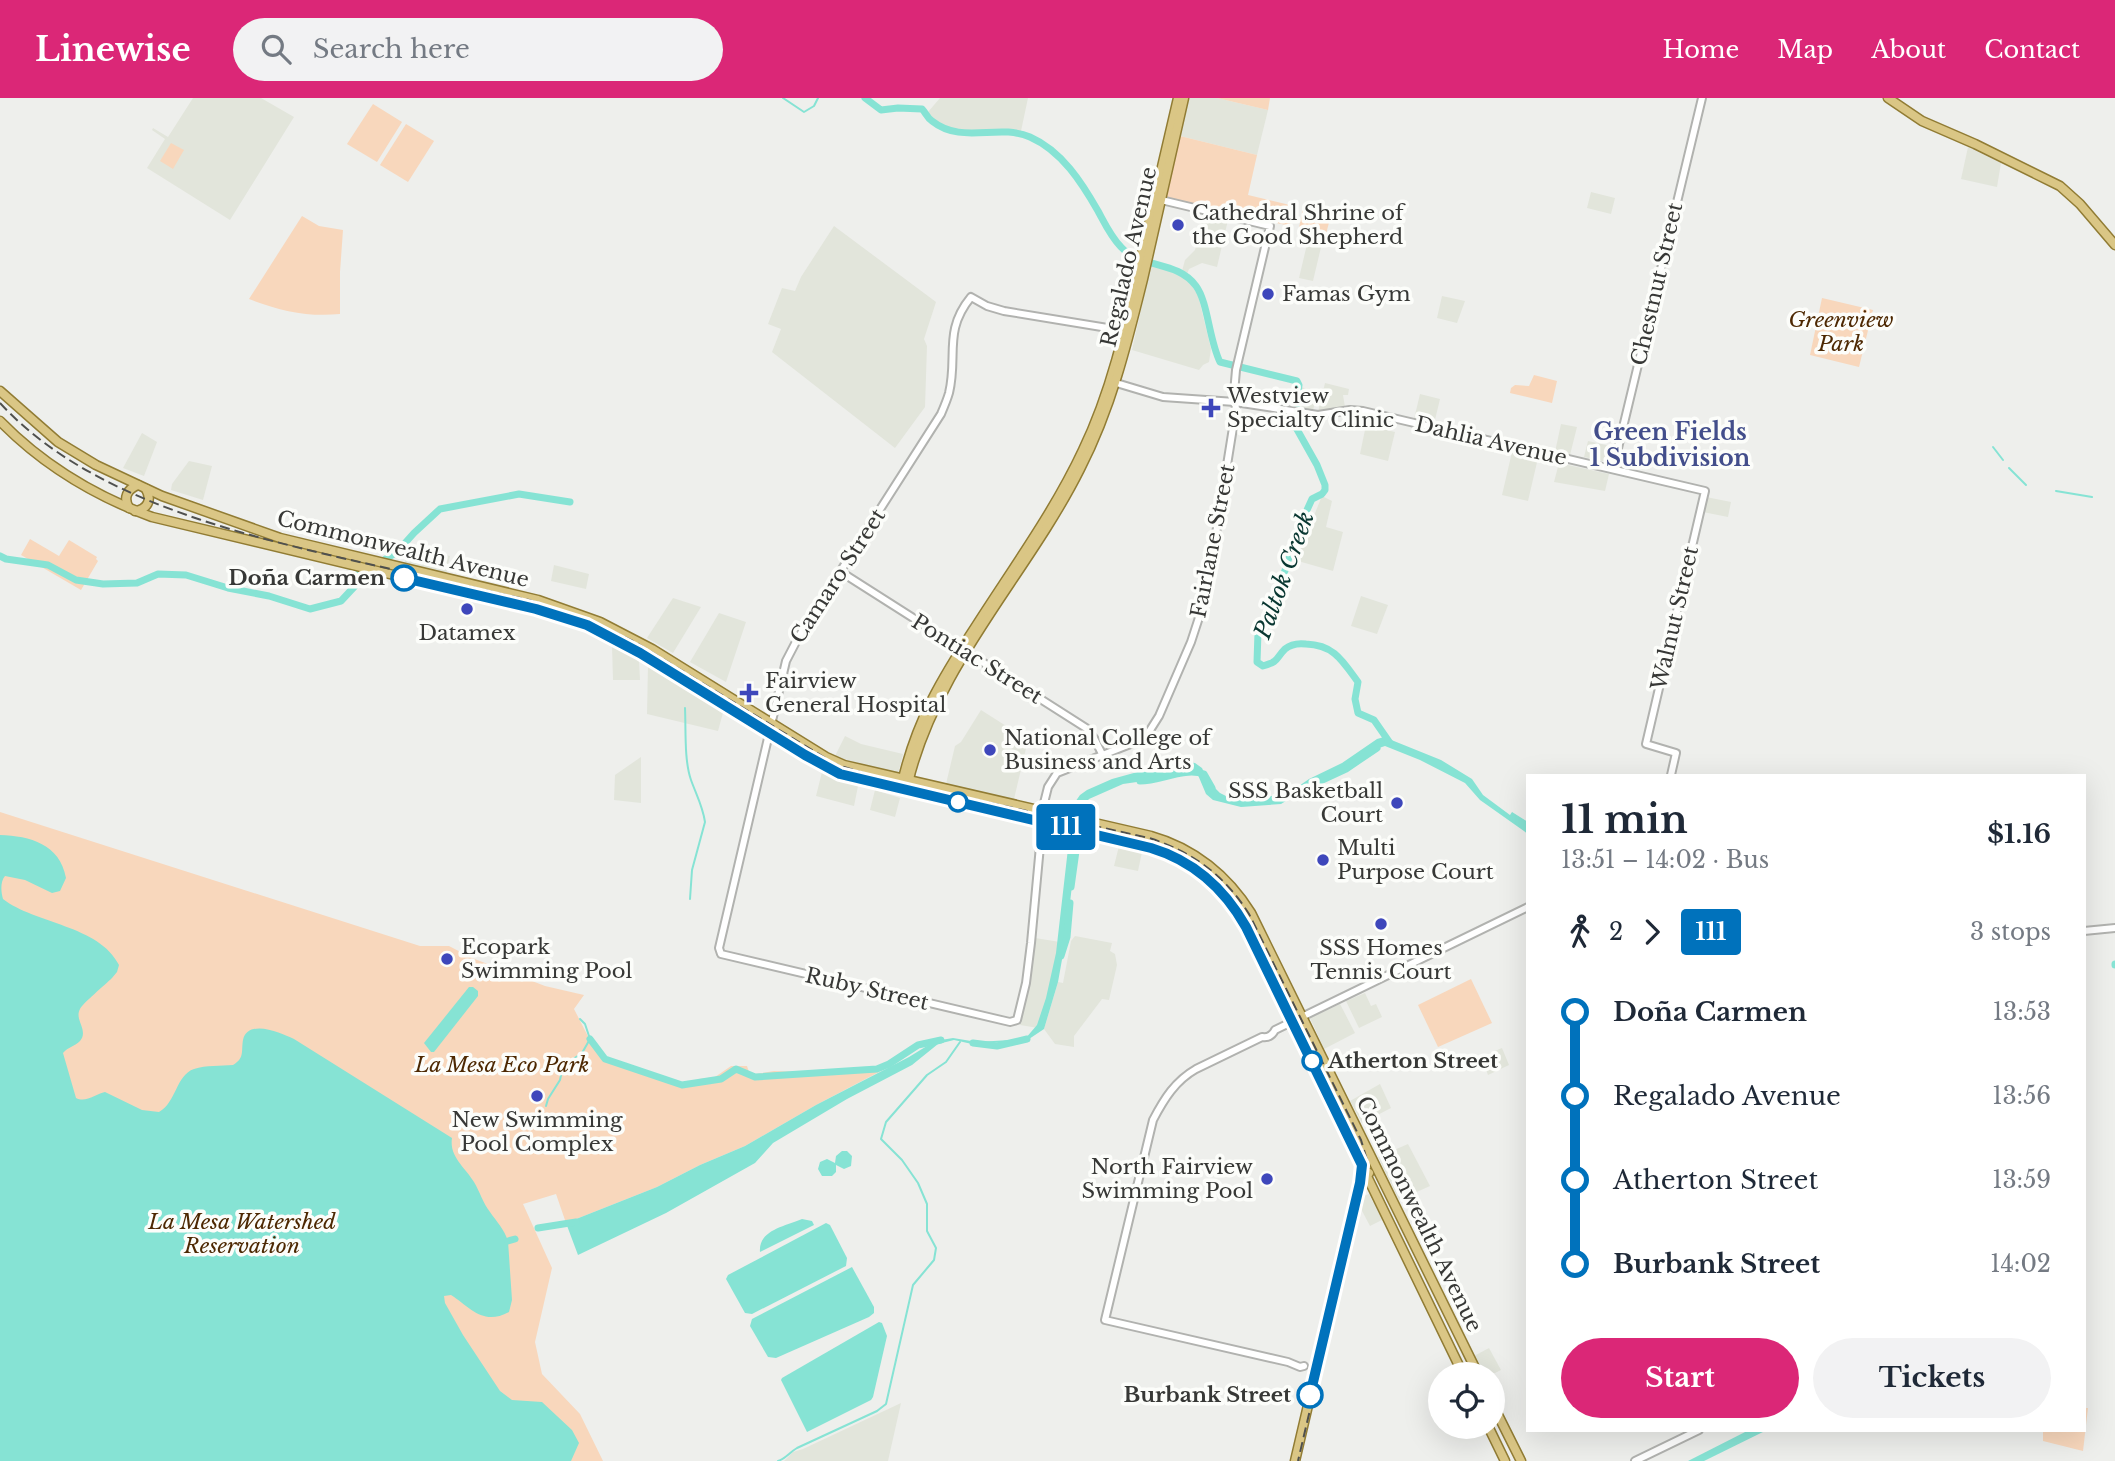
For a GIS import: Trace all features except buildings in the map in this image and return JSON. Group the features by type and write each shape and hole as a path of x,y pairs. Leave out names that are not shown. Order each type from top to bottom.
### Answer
{"main road":[{"name":"Regalado Avenue","path":"1158,199 1178,98"},
{"name":"Regalado Avenue","path":"905,785 913,742 926,708 1062,490 1084,449 1113,382 1184,98"},
{"path":"1888,98 1922,121 2060,186 2080,204 2115,245"},
{"name":"Commonwealth Avenue","path":"0,391 58,442 142,487 283,539 538,600 588,617 639,641 842,769"},
{"name":"Commonwealth Avenue","path":"0,421 42,460 132,510 172,523 536,609 587,625 640,653 768,732 842,769 1171,855 1184,861 1212,881 1237,911 1457,1362"},
{"path":"118,503 125,491 119,477"},
{"path":"142,487 149,496 148,502 143,509 132,510 126,502 127,494 132,488 142,487"},
{"name":"Commonwealth Avenue","path":"905,785 1151,836 1191,853 1219,874 1251,913 1472,1362"},
{"path":"1297,1461 1361,1187 1362,1165"},
{"path":"1361,1187 1377,1167"},
{"path":"1368,1178 1381,1176"},
{"path":"1361,1187 1375,1191"},
{"path":"1505,1429 1521,1461"},
{"path":"1494,1439 1505,1461"}],"street":[{"name":"Chestnut Street","path":"1613,470 1702,98"},
{"name":"Fairlane Street","path":"1015,1021 1030,955 1043,812 1048,787 1057,773 1139,741 1153,727 1191,642 1209,581 1225,485 1237,366 1270,226 1158,199"},
{"name":"Camaro Street","path":"719,953 768,732 788,657 941,414 950,386 955,325 961,310 971,297 1004,311 1127,331"},
{"name":"Dahlia Avenue","path":"1113,382 1163,397 1235,402 1318,415 1350,410 1368,412 1705,491"},
{"name":"Walnut Street","path":"1671,774 1675,753 1646,744 1705,491"},
{"name":"Pontiac Street","path":"841,572 1086,728 1103,756"},
{"path":"1318,1369 1297,1362 1105,1320 1153,1120 1167,1095 1188,1074 1262,1037 1267,1031 1275,1030 1526,908"},
{"path":"2086,931 2115,928"},
{"name":"Ruby Street","path":"719,953 1015,1021"},
{"path":"1635,1461 1695,1432"}],"shaded area":[{"path":"193,98 261,98 294,117 230,220 147,168 165,139 152,130 153,128 168,137"},
{"path":"940,98 1028,98 1021,131 1012,129 967,133 944,126 930,116 928,112"},
{"path":"1189,98 1217,98 1268,110 1257,155 1180,136"},
{"path":"1968,147 2001,163 1997,187 1961,179"},
{"path":"1591,192 1615,198 1611,214 1587,208"},
{"path":"1204,214 1228,220 1217,267 1202,263 1189,269 1187,274 1182,271 1185,260 1195,250"},
{"path":"834,226 936,302 924,339 927,346 925,407 895,448 772,352 781,329 768,324 782,288 795,291"},
{"path":"1308,240 1322,243 1313,281 1299,278"},
{"path":"1151,265 1180,274 1198,295 1211,349 1209,362 1199,370 1132,350"},
{"path":"1442,296 1465,301 1457,323 1437,318"},
{"path":"1325,383 1349,389 1348,395 1343,395 1345,407 1318,412"},
{"path":"1300,387 1317,391 1313,411 1297,409"},
{"path":"1420,394 1440,399 1434,424 1414,419"},
{"path":"1561,424 1577,427 1570,455 1555,452"},
{"path":"1366,425 1395,432 1388,461 1360,454"},
{"path":"142,433 157,442 144,476 123,468"},
{"path":"1588,441 1615,447 1611,463 1584,457"},
{"path":"1512,452 1538,458 1528,501 1502,495"},
{"path":"189,461 212,466 203,500 171,490 172,484"},
{"path":"1559,463 1609,474 1605,491 1554,482"},
{"path":"1322,496 1332,501 1326,527 1343,532 1333,571 1291,559 1299,535 1310,537 1306,535"},
{"path":"1706,497 1731,502 1728,517 1703,512"},
{"path":"409,545 450,556 446,575 404,565"},
{"path":"554,565 589,574 586,589 551,581"},
{"path":"1361,596 1388,605 1377,634 1351,626"},
{"path":"673,598 701,607 673,653 647,638"},
{"path":"719,613 746,622 726,682 690,662"},
{"path":"612,646 639,660 640,680 613,680"},
{"path":"648,665 724,709 718,731 647,714"},
{"name":"National College of Business and Arts","path":"981,710 1028,740 1014,799 946,784 955,746 961,742"},
{"path":"845,736 861,744 903,754 898,774 835,756"},
{"path":"641,757 641,803 614,800 615,775"},
{"path":"822,772 858,786 854,806 816,796"},
{"path":"875,790 900,798 895,817 870,810"},
{"path":"1119,846 1142,852 1138,871 1114,866"},
{"path":"1075,936 1112,943 1110,951 1115,954 1117,965 1109,1000 1102,999 1074,1036 1074,1047 1055,1044 1044,1029 1058,982 1063,983 1071,941"},
{"path":"1035,938 1060,942 1048,999 1038,1028 1020,1025"},
{"path":"1365,993 1371,1006 1376,1004 1382,1017 1359,1028 1346,1001"},
{"path":"1340,1004 1355,1033 1324,1049 1310,1018"},
{"path":"1502,1048 1509,1065 1488,1075 1485,1067 1495,1062 1490,1053"},
{"path":"1380,1084 1391,1108 1362,1123 1350,1101"},
{"path":"1408,1144 1430,1186 1399,1200 1378,1157"},
{"path":"1369,1194 1384,1219 1370,1226 1361,1209 1363,1196"},
{"path":"1489,1348 1497,1362 1477,1362 1474,1356"},
{"path":"901,1403 888,1461 784,1461 793,1452"}],"green space":[{"path":"1217,98 1270,98 1268,110"},
{"path":"373,104 402,122 377,162 347,144"},
{"path":"406,124 434,141 408,182 380,165"},
{"path":"1180,136 1257,155 1248,195 1294,206 1290,226 1165,198"},
{"path":"171,143 184,150 173,169 160,161"},
{"path":"1303,208 1331,215 1326,234 1299,228"},
{"path":"302,216 319,226 343,230 340,314 294,312 249,299"},
{"name":"Greenview Park","path":"1822,298 1873,310 1859,367 1810,355"},
{"path":"1534,375 1557,381 1552,403 1510,393 1515,385 1529,386"},
{"path":"30,539 59,556 69,540 97,557 98,561 81,590 21,555"},
{"name":"La Mesa Watershed Reservation","path":"0,812 420,946 449,946 472,958 545,986 584,995 574,1009 592,1044 605,1059 682,1085 715,1077 731,1066 747,1066 750,1075 774,1071 804,1072 870,1067 879,1072 745,1146 657,1187 566,1223 556,1194 523,1204 552,1268 535,1342 542,1374 580,1414 603,1461 0,1461"},
{"path":"1471,979 1492,1023 1438,1047 1418,1005"},
{"path":"2043,1432 2085,1432 2083,1451 2043,1441"}],"water":[{"path":"1384,737 1441,760 1472,779 1483,795 1510,815 1512,812 1526,821 1526,833 1480,800 1465,783 1385,746 1281,804 1241,807 1213,800 1206,794 1198,775 1191,771 1123,784 1089,799 1081,808 1066,937 1058,982 1044,1029 1026,1041 972,1044 954,1040 938,1044 912,1065 847,1099 773,1143 755,1163 666,1213 578,1255 566,1223 657,1187 745,1146 935,1041 953,1038 977,1042 1025,1039 1037,1025 1046,998 1056,953 1073,805 1087,790 1112,779 1186,762 1195,763 1202,768 1208,781 1220,793 1230,798 1265,798 1296,788 1342,763"},
{"name":"La Mesa Watershed Reservation","path":"0,835 22,837 42,844 57,857 66,878 60,891 52,893 25,880 5,876 1,887 3,899 97,941 110,952 119,965 112,978 80,1009 82,1037 63,1053 76,1098 87,1099 105,1092 142,1110 159,1112 165,1108 188,1072 203,1067 233,1065 237,1062 241,1057 246,1033 258,1028 294,1039 452,1138 456,1157 474,1182 508,1241 512,1300 509,1312 492,1317 478,1314 451,1295 444,1296 445,1303 500,1391 512,1400 542,1402 572,1430 579,1443 571,1461 0,1461"},
{"path":"469,987 478,991 478,996 434,1052 431,1052 424,1043"},
{"path":"847,1151 852,1156 851,1166 844,1169 836,1165 836,1172 832,1176 822,1176 818,1169 820,1162 827,1159 835,1163 836,1156"},
{"path":"802,1219 812,1221 814,1225 760,1252 763,1239 768,1234"},
{"path":"826,1223 830,1225 847,1258 846,1266 752,1314 745,1313 726,1279 728,1275"},
{"path":"852,1267 874,1307 874,1313 776,1358 768,1357 750,1326 752,1319"},
{"path":"879,1322 882,1323 887,1336 873,1397 807,1432 782,1378"},
{"path":"1745,1432 1763,1432 1704,1461 1688,1461"}],"waterway":[{"path":"783,98 804,112 814,106 818,98"},
{"name":"Paltok Creek","path":"865,98 881,110 922,109 932,121 955,132 1018,133 1041,143 1061,159 1078,179 1121,247 1138,259 1179,272 1196,286 1220,362 1297,381 1299,385 1294,424 1317,465 1325,490 1312,499 1297,532 1282,580 1258,632 1257,662 1263,666 1272,663 1285,649 1297,644 1316,645 1331,651 1358,682 1355,699 1358,713 1374,720 1390,743"},
{"path":"1993,447 2003,460"},
{"path":"2009,468 2026,485"},
{"path":"2056,491 2092,497"},
{"path":"0,556 48,565 76,580 103,584 137,583 158,574 186,575 310,609 341,601 355,586 358,573 397,552 440,509 519,494 570,502"},
{"path":"685,708 689,772 705,822 692,870 690,899"},
{"path":"1303,791 1346,769 1377,748"},
{"path":"1140,781 1196,772 1204,774 1212,788"},
{"path":"1071,887 1076,851"},
{"path":"1061,956 1067,937 1070,903"},
{"path":"546,1106 560,1080 563,1066 582,1053 590,1039 585,1024 580,1019"},
{"path":"590,1039 605,1059 682,1085 721,1079 736,1069 755,1077 877,1069 918,1045 941,1040"},
{"path":"973,1043 997,1046 1027,1039"},
{"path":"778,1461 797,1448 877,1411 886,1404 913,1285 934,1260 936,1248 927,1231 927,1204 918,1183 902,1160 881,1139 886,1122 927,1075 946,1062 960,1042"},
{"path":"538,1228 576,1222"},
{"path":"508,1241 515,1239"}],"railway":[{"path":"0,403 36,436 77,465 121,488 169,508 268,540 529,600 591,621 635,642 835,764 882,779 1149,838 1180,850 1206,867 1240,900 1249,914 1361,1140 1367,1160 1298,1461"}],"bus line":[{"name":"111","path":"404,578 536,609 587,625 640,653 840,774 1151,848 1184,861 1212,881 1226,895 1246,927 1362,1165 1310,1395"}],"place":[{"name":"Cathedral Shrine of the Good Shepherd","path":"1178,225"},
{"name":"Famas Gym","path":"1268,294"},
{"name":"Westview Specialty Clinic","path":"1211,408"},
{"name":"Doña Carmen","path":"404,578"},
{"name":"Datamex","path":"467,609"},
{"name":"Fairview General Hospital","path":"749,693"},
{"name":"National College of Business and Arts","path":"990,750"},
{"name":"SSS Basketball Court","path":"1397,803"},
{"name":"Multi Purpose Court","path":"1323,860"},
{"name":"SSS Homes Tennis Court","path":"1381,924"},
{"name":"Ecopark Swimming Pool","path":"447,959"},
{"name":"Atherton Street","path":"1312,1061"},
{"name":"New Swimming Pool Complex","path":"537,1096"},
{"name":"North Fairview Swimming Pool","path":"1267,1179"},
{"name":"Burbank Street","path":"1310,1395"}],"district":[{"name":"Green Fields 1 Subdivision","path":"1670,445"}],"park label":[{"name":"La Mesa Eco Park","path":"502,1065"}]}
